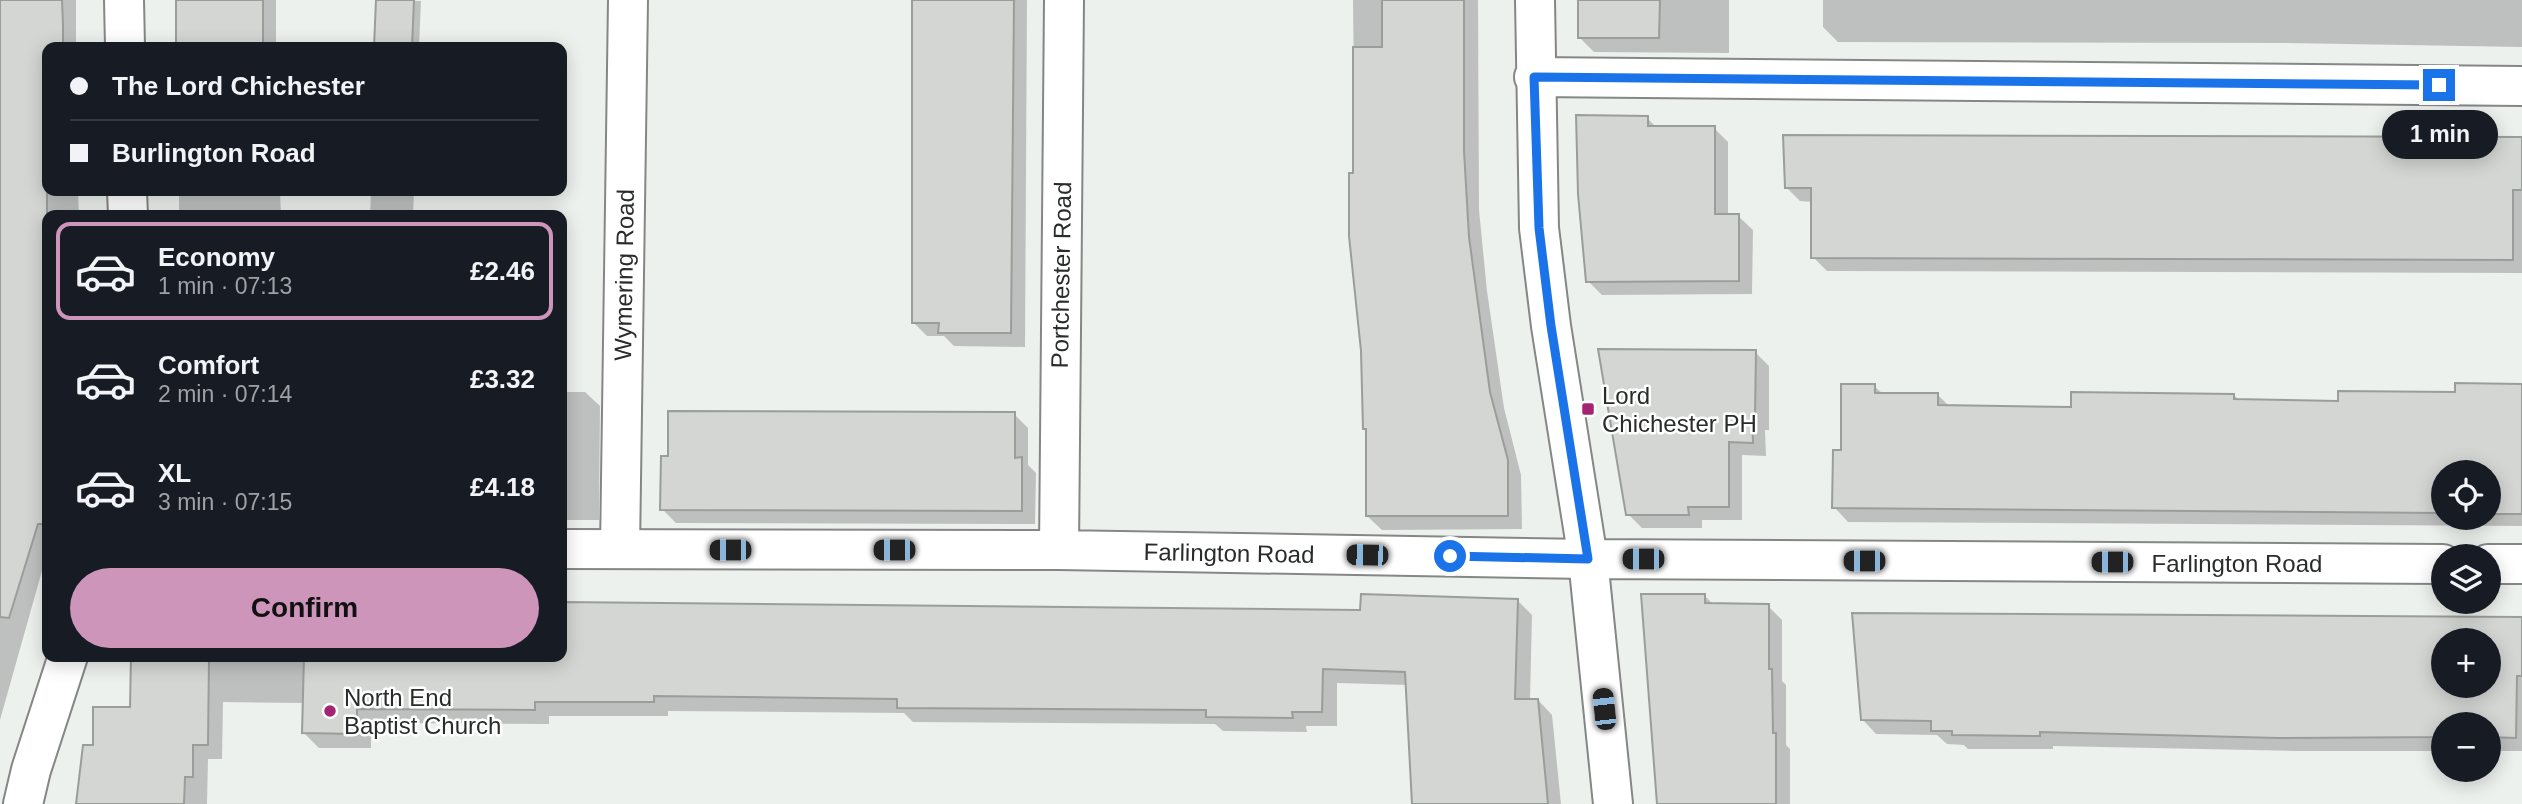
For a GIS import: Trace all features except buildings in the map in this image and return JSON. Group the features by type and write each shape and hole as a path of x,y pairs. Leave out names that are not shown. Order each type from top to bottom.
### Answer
{"street":[{"path":"124,0 125,42"},
{"name":"Wymering Road","path":"620,549 628,0"},
{"name":"Portchester Road","path":"1059,550 1064,0"},
{"path":"1535,0 1534,77 1539,228 1551,326 1588,559 1613,804"},
{"path":"1534,77 2522,86"},
{"name":"Farlington Road","path":"567,549 1059,550 1588,559 2431,564"},
{"path":"2501,564 2522,564"},
{"path":"23,804 31,770 66,662"}],"place":[{"name":"Lord Chichester PH","path":"1588,409"},
{"name":"North End Baptist Church","path":"330,711"}],"route":[{"path":"1450,556 1588,559 1551,326 1539,228 1534,77 2439,85"}]}
